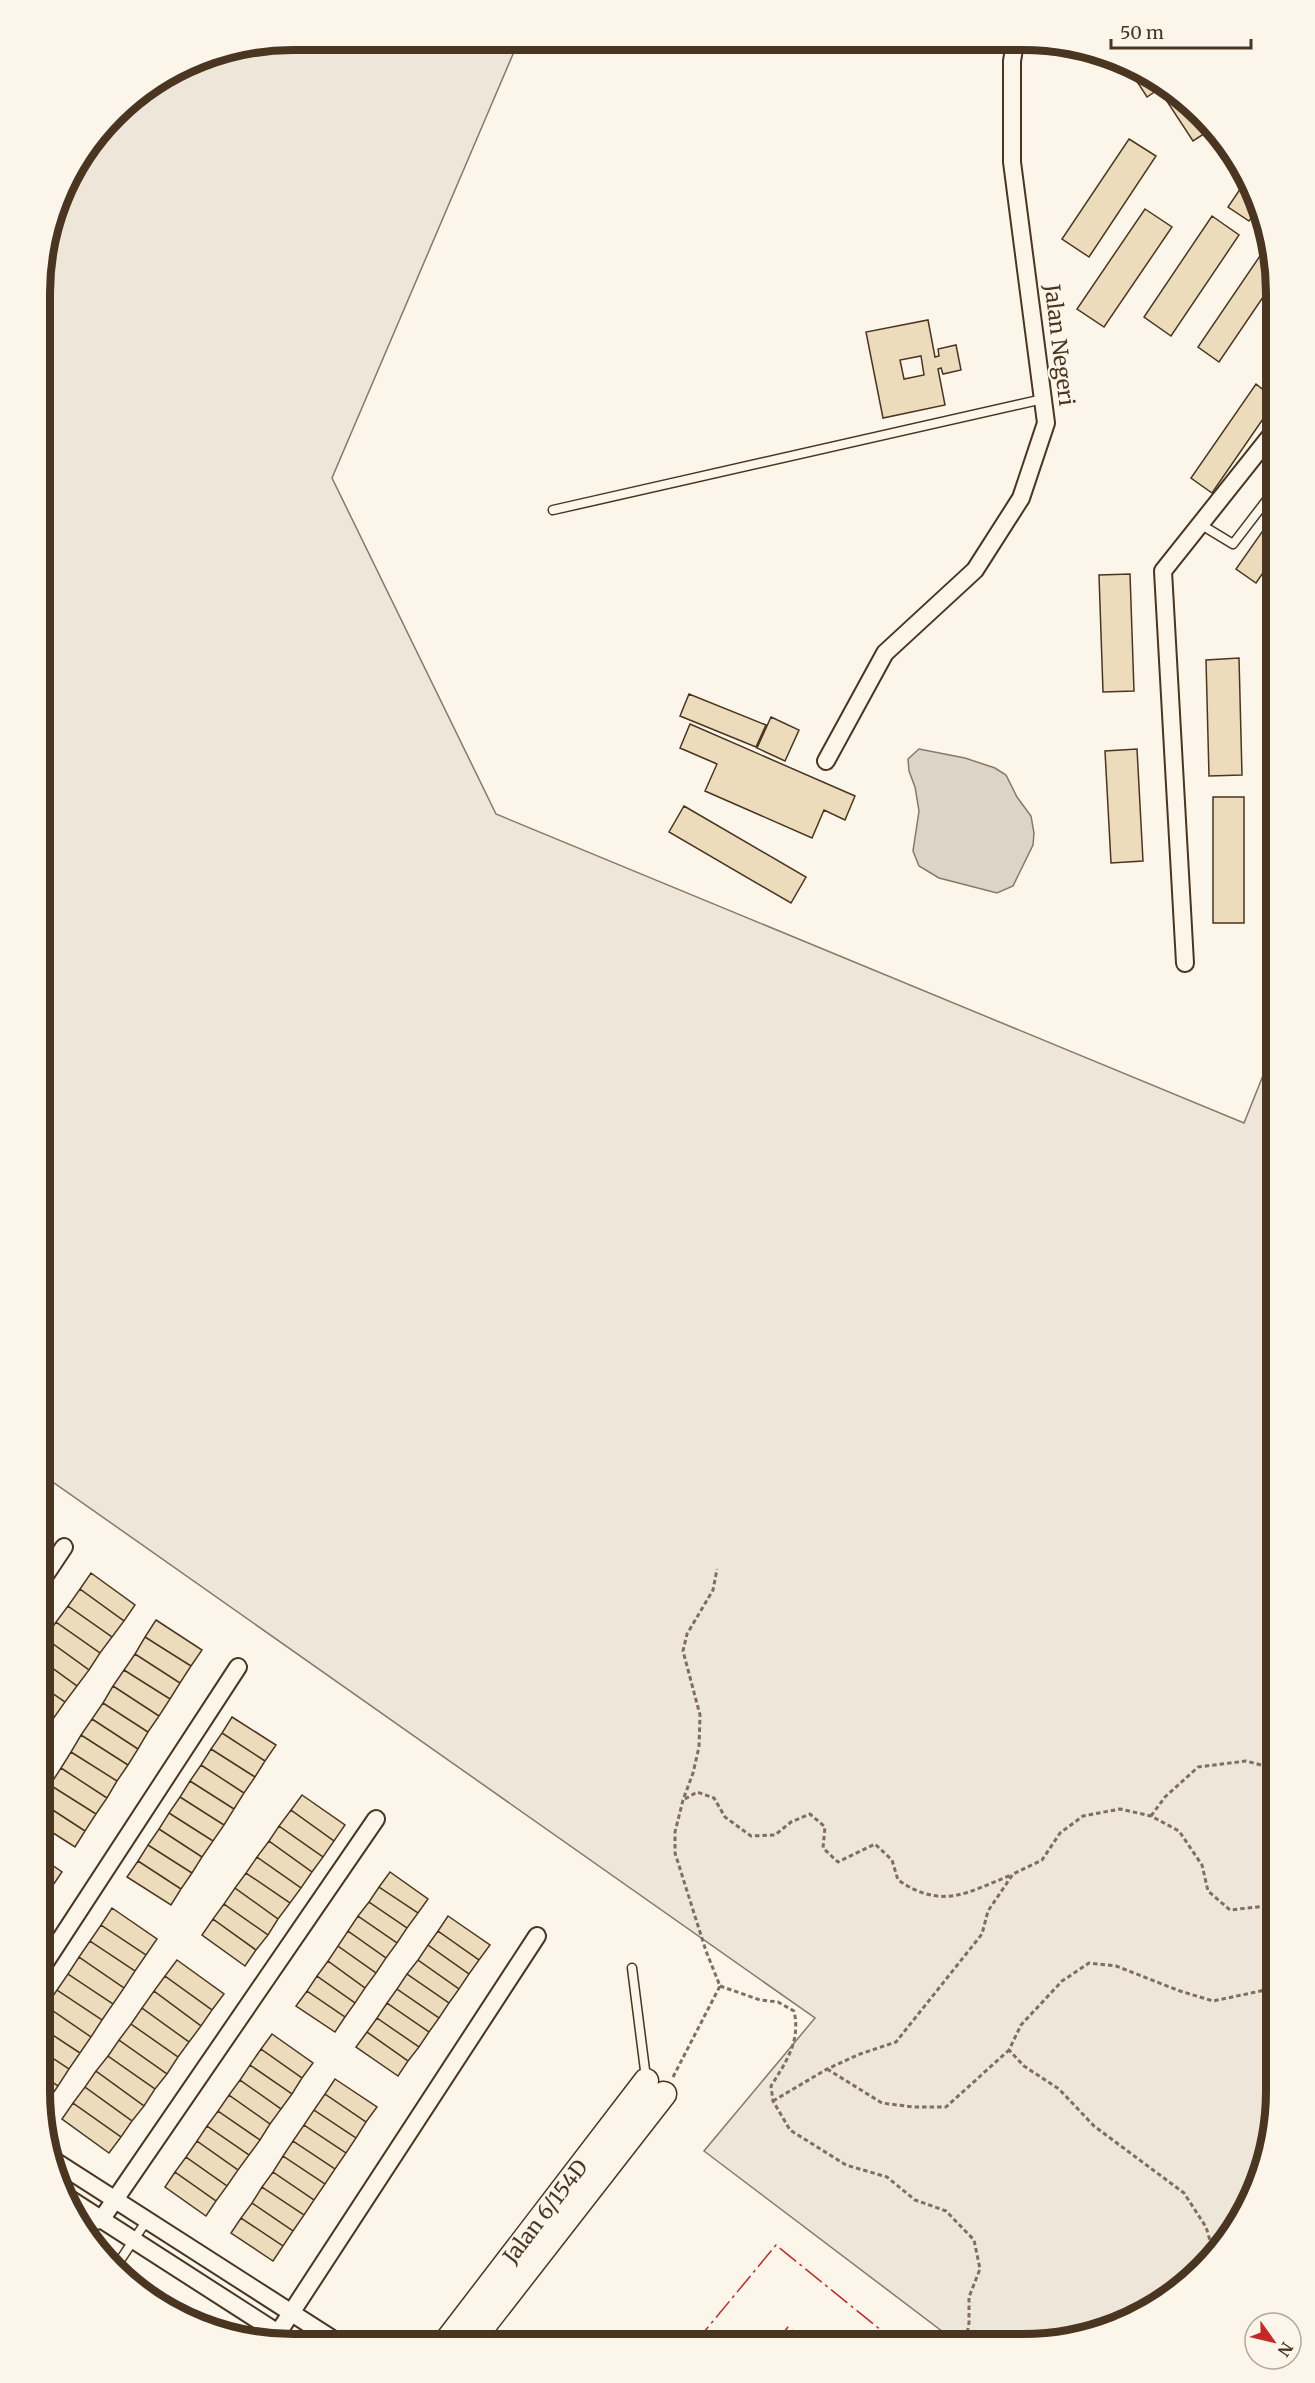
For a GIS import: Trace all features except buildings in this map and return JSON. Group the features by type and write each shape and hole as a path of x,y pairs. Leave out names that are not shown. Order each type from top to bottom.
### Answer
{"street":[{"name":"Jalan Negeri","path":"826,761 885,653 975,570 1021,498 1046,423 1012,162 1014,50"},
{"path":"1185,963 1163,571 1266,442"},
{"path":"50,1568 64,1547"},
{"path":"50,1955 238,1667"},
{"path":"88,2222 101,2220 375,1819"},
{"path":"286,2334 292,2313 537,1936"},
{"name":"Jalan 6/154D","path":"453,2334 655,2088"},
{"name":"Jalan 6/154D","path":"477,2334 655,2088"},
{"path":"61,2165 325,2334"},
{"path":"78,2205 279,2333"}],"lane":[{"path":"553,510 1043,399"},
{"path":"1200,524 1233,544 1266,501"},
{"path":"632,1968 655,2088"},
{"path":"120,2261 147,2220"}],"path":[{"path":"717,1569 713,1590 687,1634 683,1651 699,1715 699,1747 675,1832 675,1853 706,1951 720,1986 760,2000 778,2002 794,2011 797,2026 789,2058 771,2086 773,2102 790,2130 846,2165 887,2177 915,2200 946,2211 974,2240 980,2269 969,2297 967,2334"},
{"path":"1151,1816 1165,1797 1198,1767 1246,1761 1266,1766"},
{"path":"683,1800 697,1792 714,1798 725,1817 750,1836 775,1835 791,1822 810,1814 825,1827 823,1848 838,1862 875,1844 892,1860 898,1880 915,1892 944,1898 968,1893 1042,1860 1060,1833 1083,1816 1120,1809 1151,1816 1179,1831 1202,1865 1208,1891 1230,1910 1266,1906"},
{"path":"773,2102 827,2069 860,2054 896,2042 982,1934 988,1911 1013,1874"},
{"path":"827,2069 882,2103 913,2107 946,2107 1009,2050 1020,2025 1062,1981 1089,1963 1116,1966 1213,2001 1266,1990"},
{"path":"655,2088 720,1986"},
{"path":"1009,2050 1024,2066 1059,2089 1094,2126 1184,2193 1206,2227 1211,2243"}],"shaded area":[{"path":"277,50 515,50 332,478 496,814 1244,1123 1266,1068 1266,2090 1261,2138 1253,2168 1240,2198 1225,2225 1205,2251 1183,2273 1157,2293 1115,2315 1070,2329 1038,2333 946,2334 704,2151 815,2018 50,1480 50,277 54,245 62,215 90,158 110,132 132,110 158,90 215,62 245,54"},
{"path":"919,749 965,758 995,768 1006,775 1017,797 1031,816 1034,833 1033,845 1013,886 997,893 939,878 919,866 913,851 919,811 908,759"}],"power":[{"path":"702,2334 776,2245 886,2334"},
{"path":"782,2334 788,2327 797,2334"}]}
